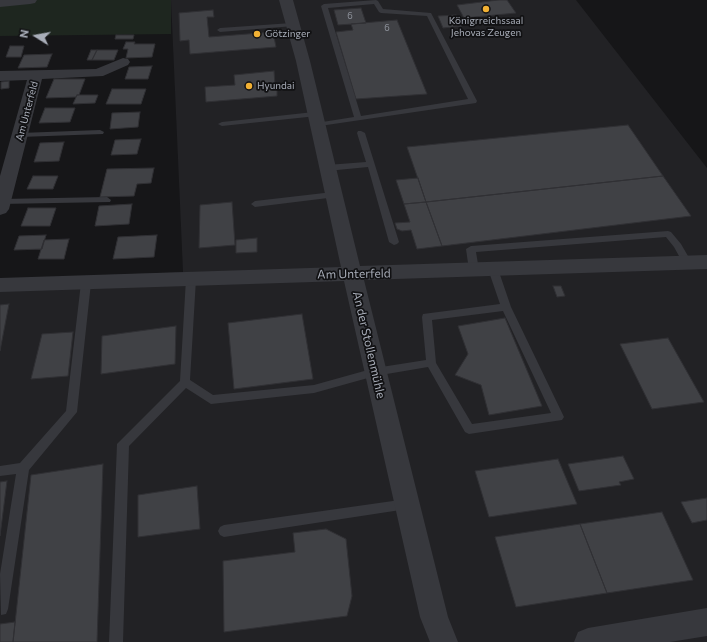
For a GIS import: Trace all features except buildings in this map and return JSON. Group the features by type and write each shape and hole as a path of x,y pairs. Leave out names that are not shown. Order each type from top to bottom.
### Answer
{"street":[{"path":"0,2 30,0"},
{"name":"An der Stollenmühle","path":"286,0 292,25 304,62 315,119 434,617 444,642"},
{"name":"Am Unterfeld","path":"1,206 36,75 98,73 123,62"},
{"path":"0,76 36,75"},
{"name":"Am Unterfeld","path":"0,285 707,262"},
{"path":"588,642 707,622"}],"lane":[{"path":"222,124 358,118 473,100 429,14 381,11 375,1 324,6 358,118"},
{"path":"220,30 292,25"},
{"path":"20,134 100,132"},
{"path":"361,133 394,242"},
{"path":"327,168 371,164"},
{"path":"255,204 333,195"},
{"path":"1,206 107,200"},
{"path":"506,307 427,317 431,363 469,429 558,417 506,307 471,249 668,234 678,246 687,263"},
{"path":"116,642 123,444 185,382 191,279"},
{"path":"1,609 23,468 71,412 86,283"},
{"path":"185,382 210,400 314,389 375,372 431,363"},
{"path":"0,472 23,468"},
{"path":"224,531 407,504"}],"shaded area":[{"path":"0,0 171,0 171,34 0,36"},
{"path":"171,0 576,0 707,168 707,642 0,642 0,279 183,272"}],"place":[{"name":"Königrreichssaal Jehovas Zeugen","path":"486,9"},
{"name":"Götzinger","path":"257,34"},
{"name":"Hyundai","path":"249,86"}]}
